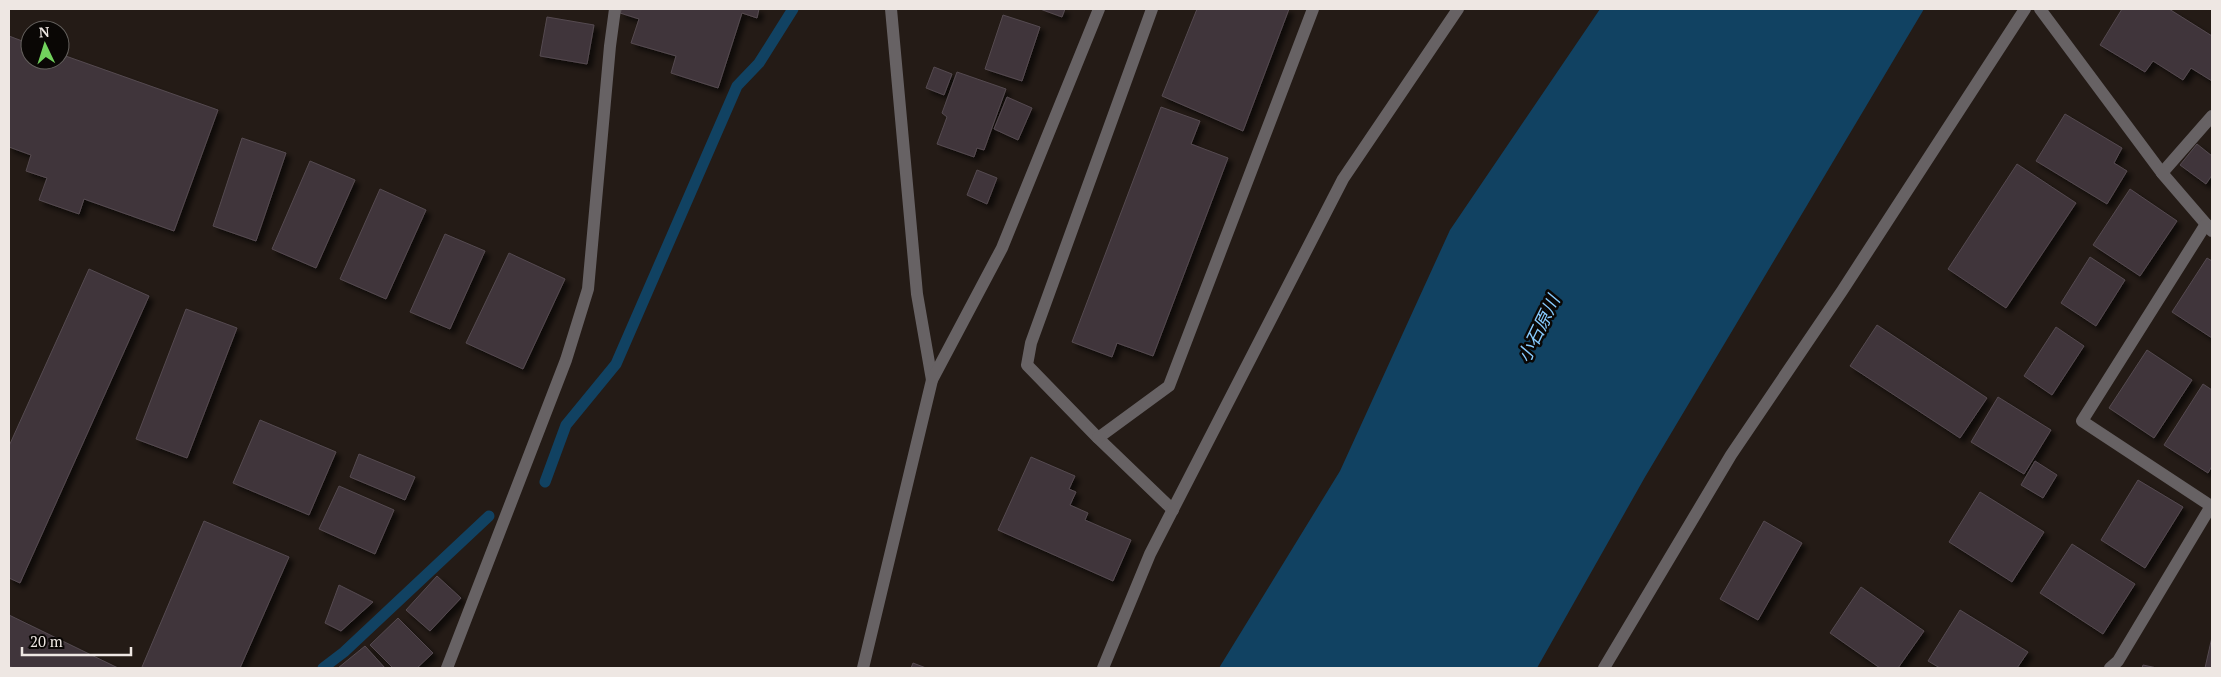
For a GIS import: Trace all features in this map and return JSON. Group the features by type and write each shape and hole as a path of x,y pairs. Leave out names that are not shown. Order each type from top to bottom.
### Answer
{"street":[{"path":"447,668 566,360 588,289 615,9"},
{"path":"891,9 917,294 932,380"},
{"path":"863,668 932,380 1002,248 1099,9"},
{"path":"1152,9 1031,343 1027,365 1098,438 1173,510"},
{"path":"1098,438 1169,386 1313,9"},
{"path":"1103,668 1150,554 1343,179 1458,9"},
{"path":"1604,668 1731,455 1842,291 2025,9"},
{"path":"2040,9 2162,173 2209,228 2082,421 2211,506 2118,661 2110,668"},
{"path":"2162,173 2212,116"}],"water":[{"name":"小石原川","path":"1600,9 1924,9 1645,477 1537,668 1219,668 1340,471 1450,230"}],"building":[{"path":"622,9 759,9 757,18 742,13 718,88 671,73 676,56 631,43 639,19 620,13"},
{"path":"1040,9 1065,9 1062,17"},
{"path":"1197,9 1289,9 1243,131 1162,96"},
{"path":"2122,9 2169,9 2212,36 2212,81 2191,68 2183,80 2153,61 2145,72 2100,45"},
{"path":"1003,15 1040,27 1022,81 985,69"},
{"path":"547,17 594,25 587,64 540,56"},
{"path":"9,36 20,40 20,70 70,70 70,58 218,110 174,231 84,199 79,214 39,200 47,178 26,171 31,155 9,147"},
{"path":"934,67 952,74 944,95 926,88"},
{"path":"957,72 1006,89 984,150 977,148 974,157 937,144 947,117 942,113"},
{"path":"1007,97 1032,108 1018,140 994,129"},
{"path":"1161,107 1200,121 1191,144 1228,158 1153,356 1117,343 1112,357 1072,342"},
{"path":"2065,114 2122,148 2114,163 2127,171 2107,204 2036,161"},
{"path":"242,138 286,153 256,241 213,226"},
{"path":"2197,144 2212,156 2212,175 2206,184 2180,165"},
{"path":"310,161 355,180 316,268 272,249"},
{"path":"2017,164 2076,203 2006,308 1948,269"},
{"path":"977,170 997,178 987,204 967,195"},
{"path":"380,189 426,210 386,299 340,279"},
{"path":"2130,189 2177,221 2140,276 2093,245"},
{"path":"445,234 485,251 450,329 410,312"},
{"path":"509,253 565,279 523,369 466,343"},
{"path":"2090,257 2125,280 2096,326 2061,303"},
{"path":"2207,258 2212,261 2212,338 2172,312"},
{"path":"89,269 149,296 20,583 9,578 9,446"},
{"path":"186,309 237,328 187,458 136,439"},
{"path":"1877,325 1987,398 1960,438 1850,366"},
{"path":"2056,327 2084,346 2052,395 2024,376"},
{"path":"2147,350 2192,380 2154,438 2109,408"},
{"path":"2203,384 2212,390 2212,466 2208,473 2164,445"},
{"path":"1998,397 2051,430 2024,474 1971,442"},
{"path":"260,420 336,452 309,515 233,483"},
{"path":"359,454 415,477 405,500 350,477"},
{"path":"1031,457 1075,476 1069,489 1076,492 1070,505 1088,513 1085,520 1131,540 1113,581 998,530"},
{"path":"2035,461 2057,475 2043,498 2021,485"},
{"path":"2138,480 2183,507 2145,568 2101,540"},
{"path":"339,486 394,510 375,554 319,529"},
{"path":"1980,492 2044,532 2012,582 1949,542"},
{"path":"204,521 289,557 240,668 142,667"},
{"path":"1764,521 1802,543 1758,620 1720,599"},
{"path":"2072,544 2135,584 2103,634 2040,593"},
{"path":"437,576 461,598 430,631 406,610"},
{"path":"339,585 373,602 341,631 325,623"},
{"path":"1861,587 1924,631 1898,668 1880,668 1830,633"},
{"path":"1960,610 2028,652 2017,668 1940,668 1928,661"},
{"path":"9,615 118,668 13,668 9,666"},
{"path":"398,618 433,653 417,668 393,668 370,645"},
{"path":"2212,637 2212,668 2205,668"},
{"path":"365,646 385,668 338,668"},
{"path":"913,663 926,668 911,668"},
{"path":"2143,665 2157,668 2142,668"}],"waterway":[{"path":"545,482 566,425 616,364 737,86 759,63 793,9"},
{"path":"323,668 344,652 489,516"}]}
